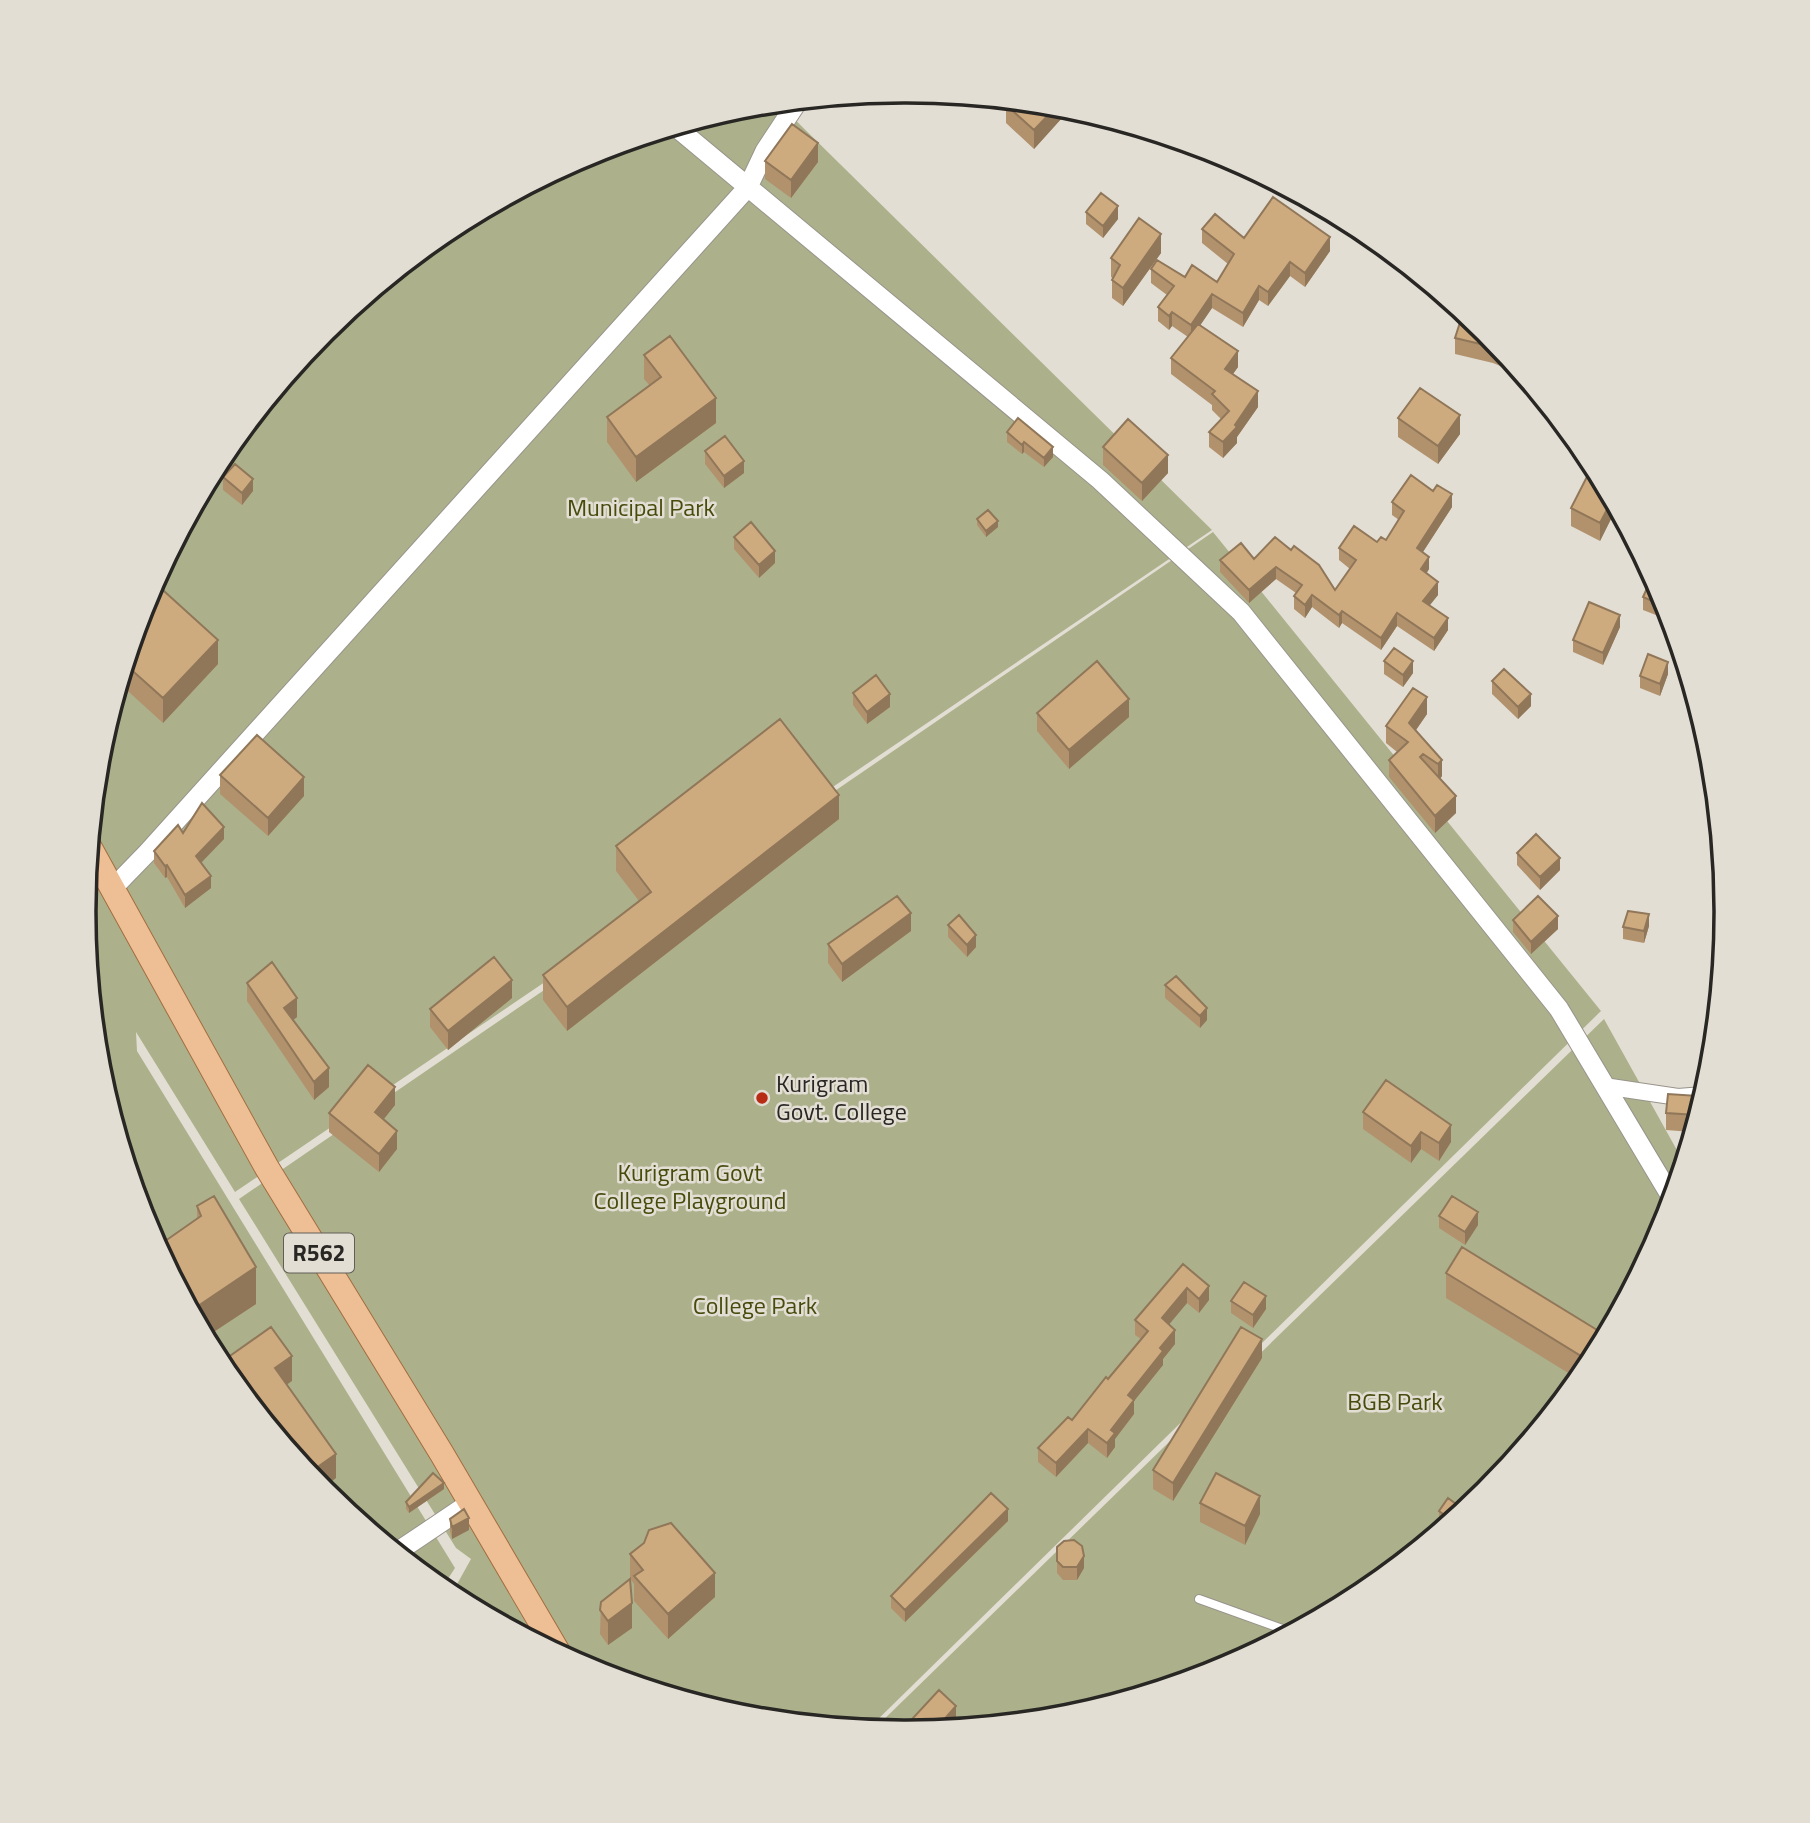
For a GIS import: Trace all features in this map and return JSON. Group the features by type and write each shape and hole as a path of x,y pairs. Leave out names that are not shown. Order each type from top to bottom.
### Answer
{"main road":[{"name":"R562","path":"98,862 267,1168 435,1442 549,1638"}],"street":[{"path":"113,888 748,187 765,151 791,111"},
{"path":"684,134 1100,480 1241,611 1559,1009 1665,1187"},
{"path":"1604,1086 1678,1097 1692,1096"},
{"path":"405,1547 470,1503"}],"lane":[{"path":"1199,1599 1279,1628"}],"green space":[{"name":"Municipal Park","path":"787,112 1212,530 235,1192 136,1032 137,1051 455,1568 448,1578 413,1553 372,1520 297,1445 263,1404 205,1316 158,1221 124,1121 103,1017 96,912 103,806 112,754 139,652 158,602 205,507 263,419 333,340 372,303 456,239 547,186 596,164 696,130"},
{"name":"College Park","path":"1213,532 1601,1011 878,1719 852,1719 747,1705 645,1677 547,1637 457,1585 471,1559 456,1548 239,1199"},
{"name":"BGB Park","path":"1604,1019 1677,1150 1652,1221 1605,1316 1547,1404 1477,1483 1438,1520 1354,1584 1263,1637 1214,1659 1114,1693 1063,1705 958,1719 884,1720"}],"building":[{"path":"1012,110 1048,116 1034,130"},
{"path":"792,124 818,143 791,180 765,161"},
{"path":"1101,193 1118,206 1103,226 1086,212"},
{"path":"1273,197 1330,237 1305,273 1290,262 1268,292 1259,286 1243,313 1212,294 1191,325 1172,312 1169,316 1158,307 1174,286 1151,269 1157,260 1185,277 1192,265 1217,282 1234,254 1202,229 1215,214 1244,238"},
{"path":"1139,218 1161,234 1123,288 1112,280 1120,265 1111,258"},
{"path":"1198,324 1238,351 1225,369 1258,391 1235,425 1237,427 1223,442 1209,432 1229,411 1212,394 1215,391 1171,358"},
{"path":"1460,324 1481,344 1455,338"},
{"path":"670,336 716,398 636,457 607,417 661,377 644,355"},
{"path":"1420,388 1460,415 1438,446 1398,418"},
{"path":"1018,418 1053,447 1044,458 1007,432"},
{"path":"1128,419 1168,455 1142,483 1103,447"},
{"path":"725,436 744,461 724,476 705,451"},
{"path":"235,464 253,479 242,493 223,477"},
{"path":"1411,475 1433,491 1437,485 1452,494 1417,548 1429,557 1421,569 1438,582 1423,601 1448,618 1434,638 1397,613 1381,638 1342,611 1339,615 1312,595 1305,605 1294,596 1302,585 1276,567 1249,590 1220,560 1241,543 1254,559 1275,537 1291,550 1294,546 1319,565 1335,590 1356,560 1339,548 1354,526 1377,542 1381,537 1386,540 1404,511 1392,502"},
{"path":"1587,477 1607,510 1600,523 1571,508"},
{"path":"988,510 998,521 986,531 977,519"},
{"path":"751,522 775,551 759,565 734,537"},
{"path":"163,590 218,640 163,698 133,671"},
{"path":"1646,590 1651,601 1643,597"},
{"path":"1589,602 1620,615 1603,653 1573,640"},
{"path":"1394,648 1413,661 1403,675 1384,661"},
{"path":"1648,654 1668,662 1660,684 1640,676"},
{"path":"1097,661 1129,699 1069,750 1037,713"},
{"path":"1504,669 1531,694 1518,707 1492,681"},
{"path":"876,675 890,694 867,712 853,693"},
{"path":"1413,688 1427,697 1409,723 1442,760 1438,764 1423,754 1420,757 1456,796 1435,816 1389,760 1408,742 1386,726"},
{"path":"780,719 839,795 567,1007 543,975 651,892 616,846"},
{"path":"257,735 304,777 268,818 220,775"},
{"path":"202,803 224,827 196,856 211,876 185,895 167,865 165,866 154,851 178,825 183,833"},
{"path":"1536,834 1560,858 1540,877 1517,853"},
{"path":"897,896 911,913 842,964 828,944"},
{"path":"1538,896 1558,916 1531,942 1513,920"},
{"path":"1628,911 1649,914 1644,931 1623,927"},
{"path":"959,915 976,935 967,945 948,925"},
{"path":"494,957 512,980 448,1031 430,1009"},
{"path":"272,962 297,998 284,1008 329,1068 314,1082 247,983"},
{"path":"1176,976 1207,1008 1200,1016 1165,985"},
{"path":"368,1065 395,1087 375,1112 397,1131 379,1154 329,1113"},
{"path":"1386,1080 1451,1125 1439,1143 1421,1132 1411,1146 1363,1112"},
{"path":"1668,1094 1692,1096 1688,1114 1666,1113"},
{"path":"214,1196 256,1267 199,1305 167,1240 201,1216 197,1206"},
{"path":"1452,1196 1478,1212 1465,1232 1439,1216"},
{"path":"1462,1247 1597,1330 1580,1356 1446,1273"},
{"path":"1183,1264 1209,1286 1199,1299 1187,1288 1162,1318 1175,1330 1160,1348 1163,1351 1128,1395 1134,1400 1111,1430 1115,1433 1107,1443 1088,1429 1056,1463 1038,1448 1068,1417 1072,1420 1148,1331 1135,1320"},
{"path":"1244,1282 1266,1296 1253,1315 1231,1301"},
{"path":"271,1327 292,1356 275,1368 336,1454 318,1467 263,1404 230,1356"},
{"path":"1241,1327 1262,1339 1173,1483 1153,1470"},
{"path":"433,1473 444,1483 409,1507 406,1502"},
{"path":"1216,1473 1260,1496 1245,1526 1200,1503"},
{"path":"991,1493 1008,1509 905,1610 891,1596"},
{"path":"1448,1498 1455,1504 1444,1515 1439,1511"},
{"path":"464,1509 469,1518 452,1527 450,1519"},
{"path":"671,1523 715,1573 668,1614 634,1576 643,1570 630,1554 644,1543 649,1530"},
{"path":"1074,1540 1082,1546 1084,1556 1077,1567 1063,1567 1057,1561 1057,1547 1064,1541"},
{"path":"630,1579 632,1603 608,1621 600,1610 601,1602"},
{"path":"939,1690 956,1706 944,1719 911,1720"}],"place":[{"name":"Kurigram Govt. College","path":"762,1098"}],"park label":[{"name":"Kurigram Govt College Playground","path":"690,1187"}]}
